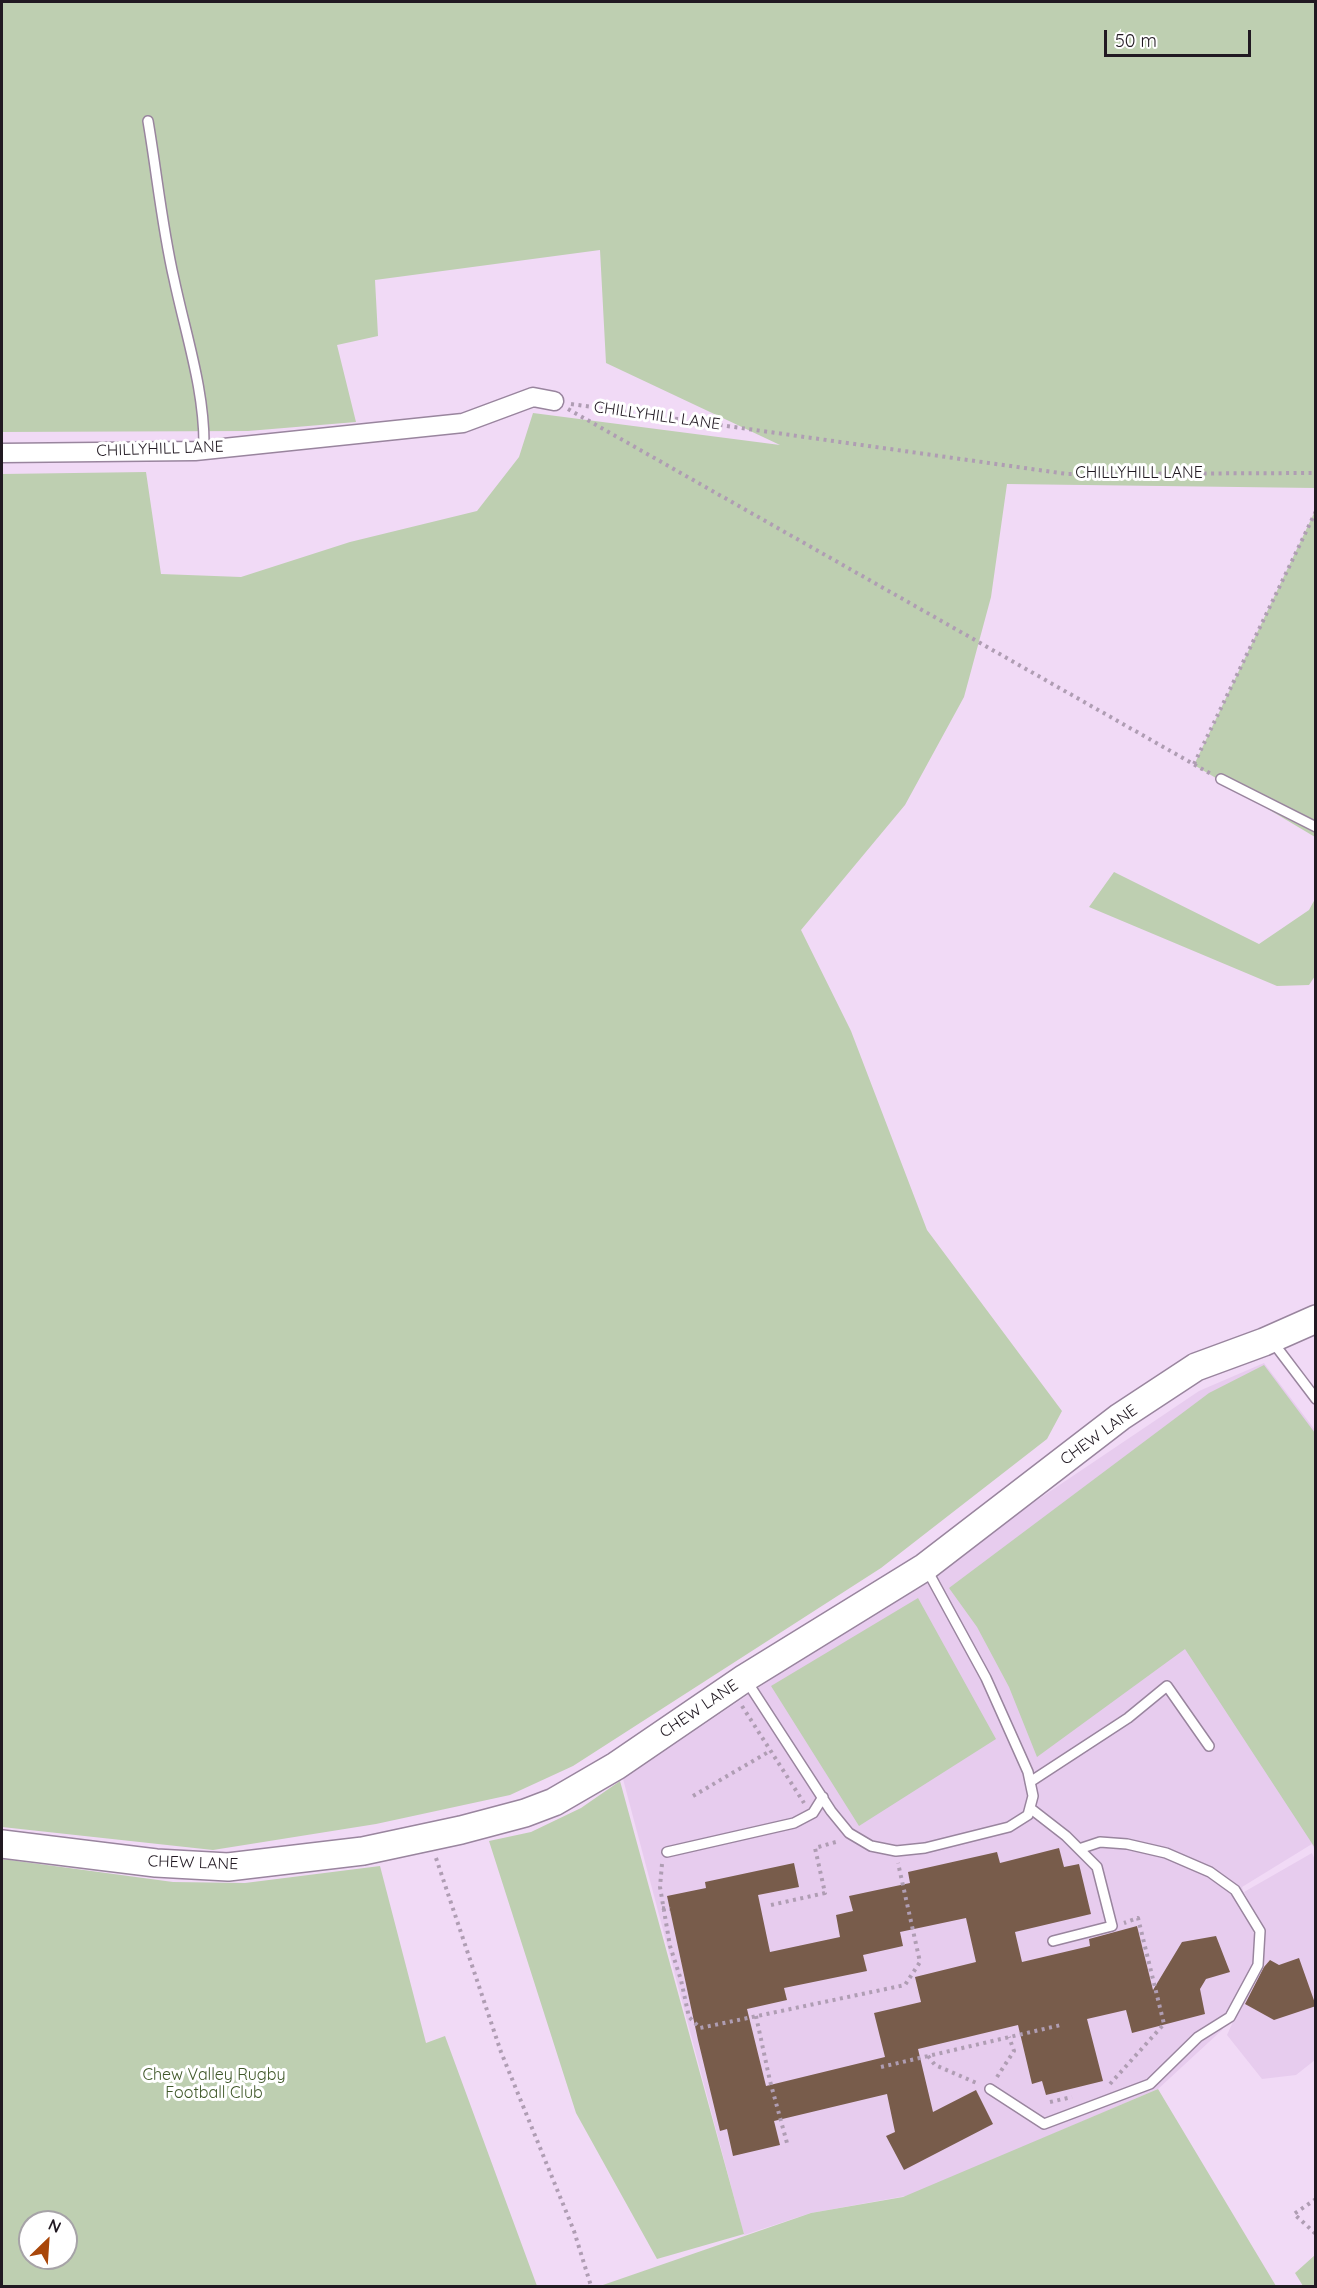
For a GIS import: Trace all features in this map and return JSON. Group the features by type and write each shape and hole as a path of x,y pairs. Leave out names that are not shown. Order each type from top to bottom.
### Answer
{"main road":[{"name":"CHEW LANE","path":"2,1844 156,1863 228,1867 363,1851 525,1813 554,1802 616,1766 737,1683 925,1568 1120,1417 1196,1367 1271,1339 1316,1318"}],"street":[{"name":"CHILLYHILL LANE","path":"2,453 204,450 463,423 533,397 554,401"}],"lane":[{"path":"148,121 162,221 192,351 204,420 204,450"},
{"path":"1221,779 1316,827"},
{"path":"1271,1339 1316,1399"},
{"path":"737,1683 849,1833 872,1846 896,1851 925,1848 1009,1827 1028,1815 1033,1796 1030,1782 986,1678 925,1568"},
{"path":"1030,1782 1128,1718 1167,1686 1209,1746"},
{"path":"667,1852 794,1823 811,1814 823,1797"},
{"path":"1030,1808 1066,1836 1097,1867 1112,1926 1053,1941"},
{"path":"990,2089 1044,2124 1150,2084 1198,2037 1230,2018 1258,1965 1260,1931 1235,1890 1210,1872 1166,1853 1128,1844 1100,1842 1079,1849"}],"path":[{"name":"CHILLYHILL LANE","path":"554,401 1067,474 1316,473"},
{"path":"554,401 1221,779"},
{"path":"1194,765 1316,511"},
{"path":"737,1683 770,1751 811,1814"},
{"path":"693,1796 770,1751"},
{"path":"771,1905 825,1893 815,1848 841,1840 849,1833"},
{"path":"430,1837 438,1867 501,2052 574,2231 591,2286"},
{"path":"667,1852 660,1869 662,1908 670,1946 684,1982 690,2011 689,2017 699,2028 905,1985 920,1962 896,1851"},
{"path":"662,1908 670,1909"},
{"path":"1106,2088 1164,2024 1138,1918 1112,1926"},
{"path":"756,2016 770,2081 787,2143"},
{"path":"881,2067 1061,2025"},
{"path":"928,2056 935,2065 990,2089 1014,2051 1009,2037"},
{"path":"1050,2102 1072,2096"},
{"path":"1316,2199 1294,2214 1316,2234"}],"shaded area":[{"path":"1264,1363 1315,1430 1315,1851 1312,1844 1242,1887 1258,1951 1264,1933 1244,1892 1312,1853 1315,1860 1315,2060 1296,2075 1262,2079 1227,2035 1253,1977 1258,1954 1222,2030 1158,2089 911,2195 811,2213 744,2235 623,1779 1199,1391"}],"green space":[{"path":"2,2 1315,2 1315,488 1007,484 991,597 964,697 905,805 801,930 851,1031 927,1230 1062,1411 1047,1439 881,1568 573,1766 510,1795 376,1824 213,1850 2,1827 2,474 146,472 161,574 241,577 350,542 477,511 519,457 533,413 780,445 606,363 600,250 375,280 378,336 337,345 356,422 248,431 2,432"},
{"path":"1315,511 1315,837 1194,765"},
{"path":"1114,872 1259,944 1309,910 1315,899 1315,976 1309,985 1277,986 1089,907"},
{"path":"1264,1365 1315,1433 1315,1848 1185,1649 1037,1757 1009,1687 977,1627 949,1588 1209,1393"},
{"path":"918,1598 996,1739 859,1826 771,1686"},
{"path":"620,1781 744,2234 657,2259 576,2113 489,1841 531,1832 581,1808"},
{"name":"Chew Valley Rugby Football Club","path":"2,1859 173,1882 245,1883 380,1866 426,2043 445,2036 537,2286 2,2286"},
{"path":"1158,2089 1276,2286 600,2286 811,2213 903,2197"},
{"path":"1315,2255 1315,2286 1303,2286 1295,2273"}],"building":[{"path":"1059,1848 1064,1867 1079,1864 1091,1914 1015,1932 1022,1962 1090,1946 1089,1939 1137,1926 1153,1990 1182,1942 1216,1936 1230,1972 1206,1979 1200,1989 1205,2014 1132,2033 1126,2010 1087,2019 1103,2081 1046,2095 1042,2081 1032,2084 1018,2025 918,2049 933,2112 976,2090 993,2124 904,2170 886,2136 895,2132 887,2094 774,2121 780,2145 733,2156 727,2129 720,2131 667,1896 706,1888 705,1882 794,1863 799,1887 758,1895 770,1952 840,1937 836,1915 853,1911 849,1896 910,1883 908,1872 997,1852 1000,1863","holes":["966,1918 976,1962 915,1977 921,2002 874,2013 885,2057 766,2086 747,2009 787,2000 784,1988 867,1971 863,1955 903,1946 900,1932"]},
{"path":"1299,1958 1316,2006 1274,2020 1245,2004 1270,1960 1279,1965"}]}
